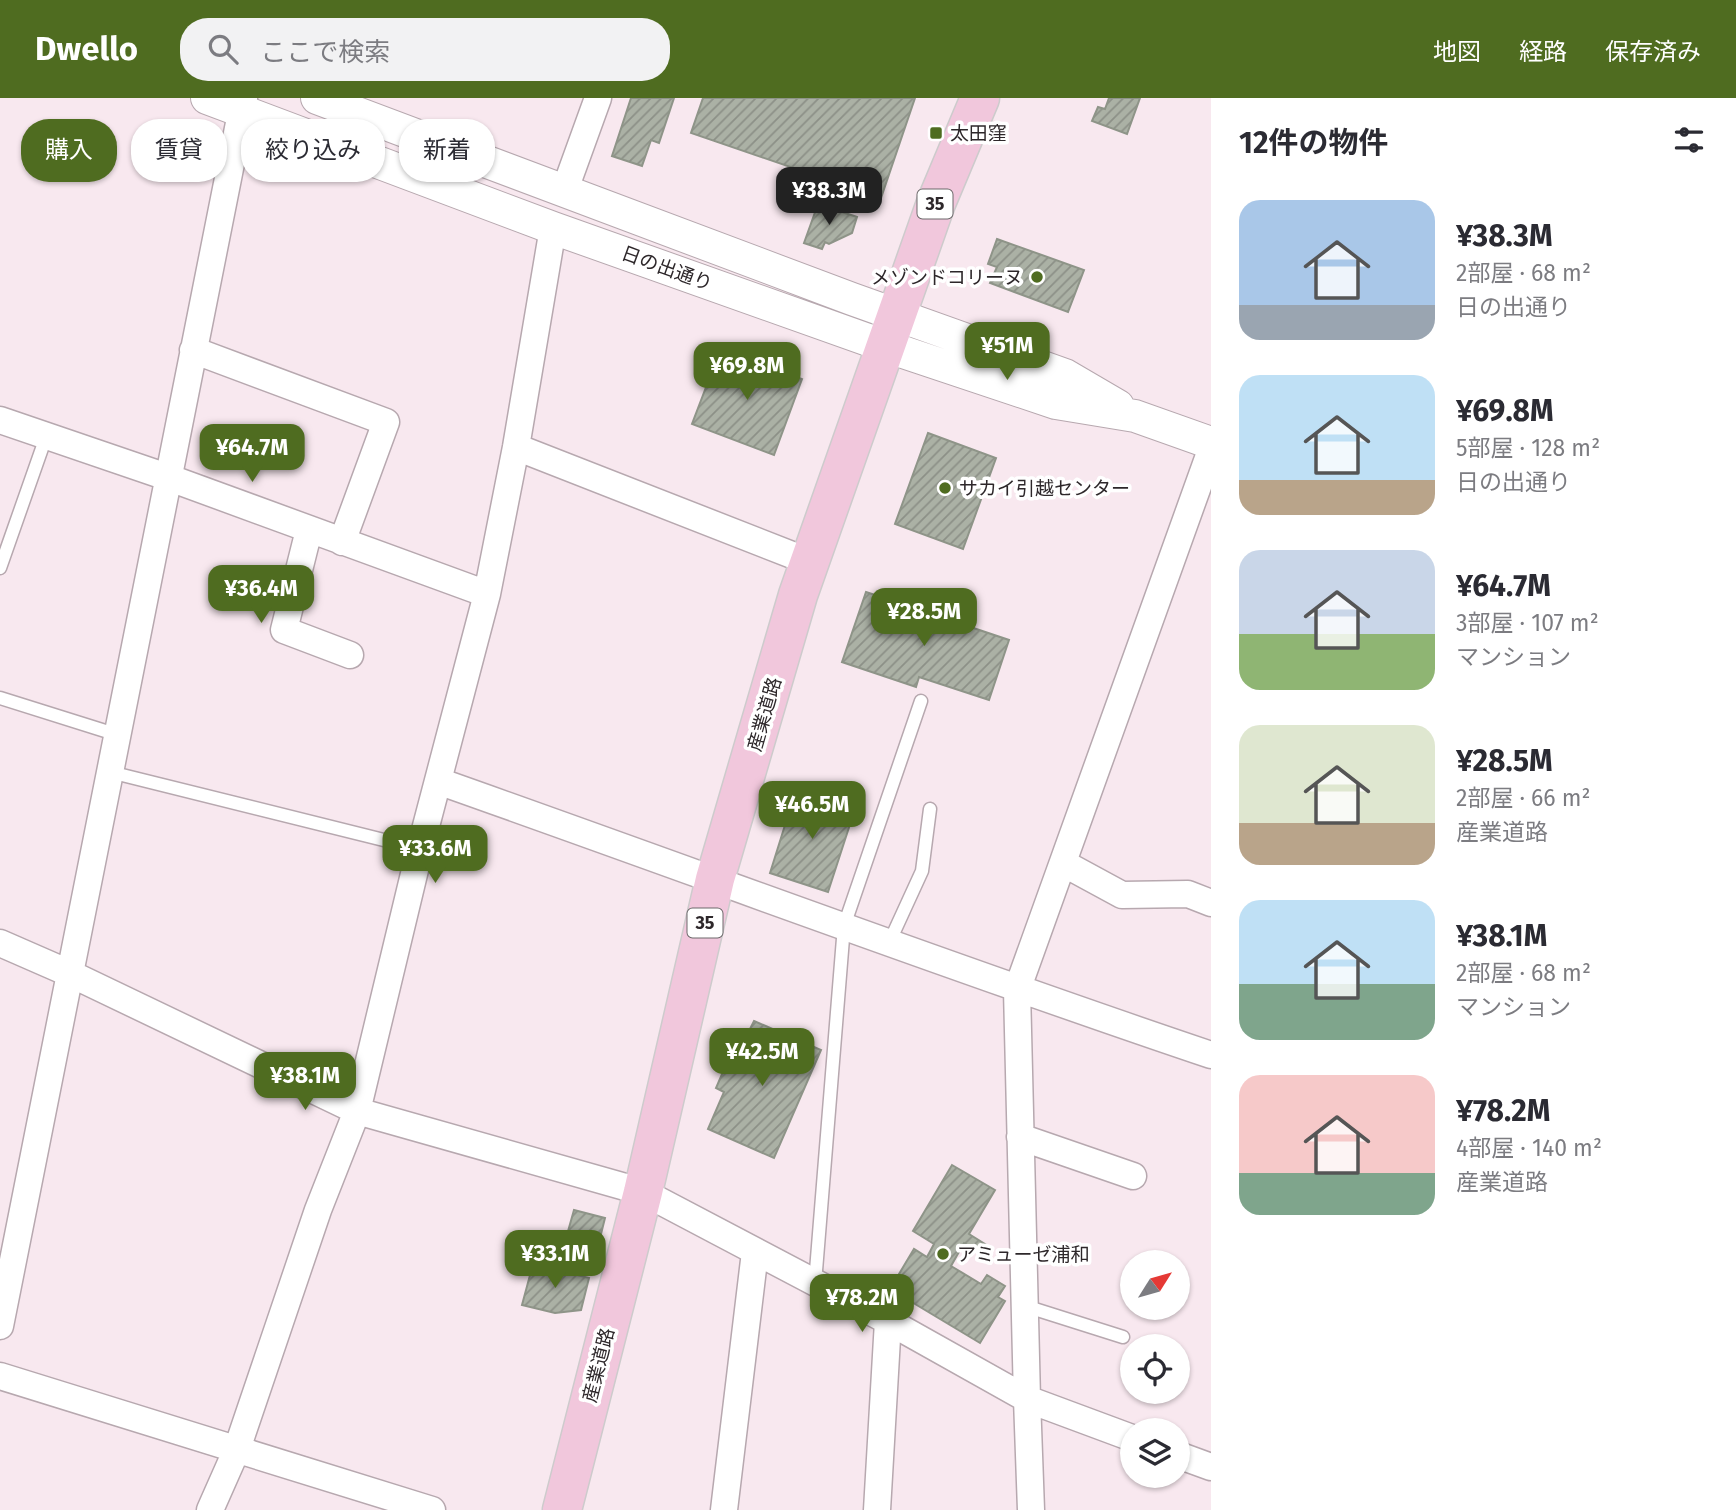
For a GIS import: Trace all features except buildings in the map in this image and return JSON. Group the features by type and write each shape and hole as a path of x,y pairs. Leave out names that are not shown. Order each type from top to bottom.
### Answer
{"main road":[{"name":"産業道路","path":"562,1510 643,1192 715,879 810,562 936,203 980,98"}],"street":[{"name":"日の出通り","path":"207,98 243,104 553,228 890,329 1065,375 1135,416 1211,443"},
{"name":"日の出通り","path":"317,98 852,299 890,329"},
{"path":"564,192 598,98"},
{"path":"0,1326 243,104"},
{"path":"210,1510 237,1449 318,1210 357,1111 420,849 487,594 516,446 553,228"},
{"path":"193,350 386,422 342,542"},
{"path":"0,420 167,477 487,594"},
{"path":"516,446 810,562"},
{"path":"1031,1510 1017,990 1211,450"},
{"path":"309,530 284,630 350,655"},
{"path":"438,781 1017,990 1211,1055"},
{"path":"1063,863 1122,895 1188,894 1211,903"},
{"path":"0,943 72,974 357,1111 643,1192 888,1321 1027,1399 1120,1434"},
{"path":"1020,1137 1133,1176"},
{"path":"724,1510 755,1252"},
{"path":"877,1510 888,1321"},
{"path":"0,1376 432,1510"},
{"path":"1190,1459 1211,1467"}],"lane":[{"path":"0,568 46,437"},
{"path":"0,698 118,734"},
{"path":"815,1283 844,926 922,701"},
{"path":"110,772 420,849"},
{"path":"889,943 922,871 930,809"},
{"path":"1025,1306 1120,1336"}],"place":[{"name":"太田窪","path":"936,133"},
{"name":"メゾンドコリーヌ","path":"1037,277"},
{"name":"サカイ引越センター","path":"945,488"},
{"name":"アミューゼ浦和","path":"943,1254"}]}
